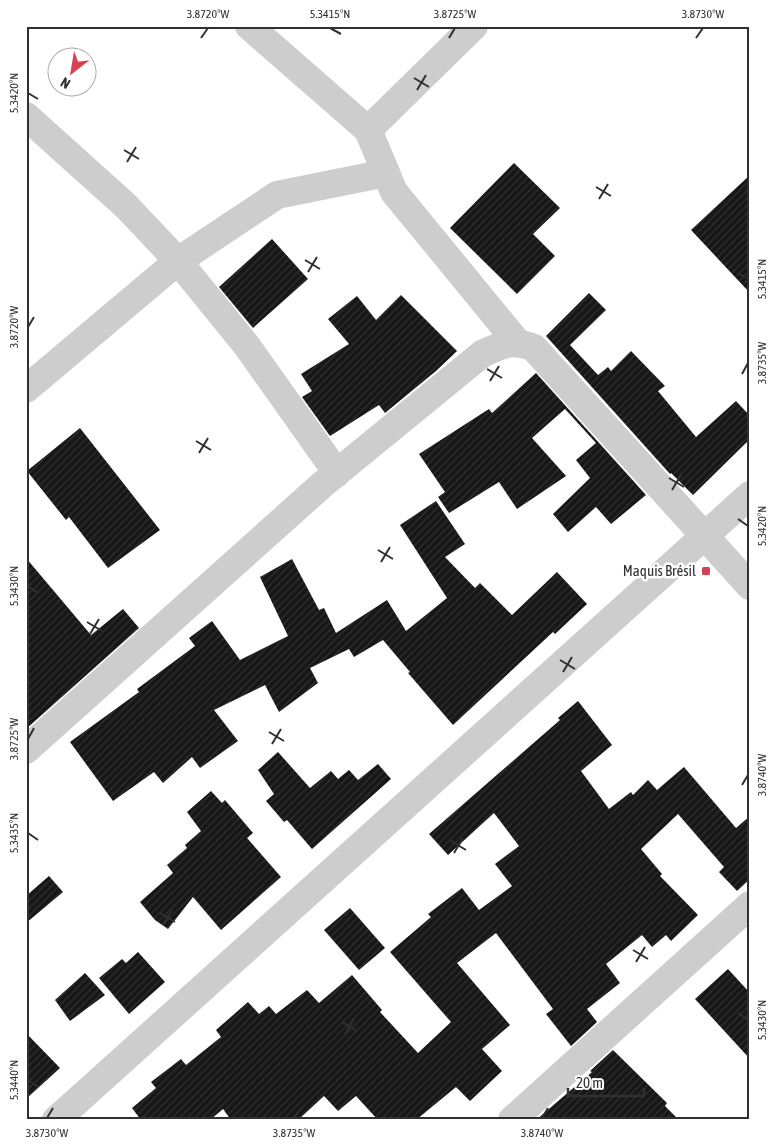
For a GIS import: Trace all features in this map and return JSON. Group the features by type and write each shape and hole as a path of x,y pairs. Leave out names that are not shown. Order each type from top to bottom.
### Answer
{"street":[{"path":"249,26 368,130 394,192 517,342 534,348 750,586"},
{"path":"368,130 474,26"},
{"path":"26,116 126,206 178,260 247,346 337,473"},
{"path":"26,389 178,260 277,195 386,173"},
{"path":"26,750 337,473 482,354 499,346 517,342"},
{"path":"56,1120 440,772 705,538 750,495"},
{"path":"512,1120 750,905"}],"building":[{"path":"514,163 560,208 533,234 555,256 517,294 450,228"},
{"path":"750,175 750,293 691,230"},
{"path":"272,239 308,279 253,328 219,287"},
{"path":"589,293 606,310 570,345 598,375 608,367 611,371 631,351 665,386 658,391 696,437 736,401 750,416 750,439 693,495 670,474 546,336"},
{"path":"401,295 457,351 385,413 379,405 330,436 302,397 312,391 301,374 349,344 328,319 357,296 376,320"},
{"path":"536,373 646,495 611,524 596,507 568,532 553,514 590,478 576,460 596,443 565,409 532,438 566,476 517,509 499,482 449,513 438,497 445,492 419,454 489,409 492,413"},
{"path":"80,428 160,530 108,568 69,517 66,520 27,471"},
{"path":"436,501 465,544 445,557 475,588 480,583 512,615 557,572 587,604 555,634 553,632 453,725 408,673 410,672 383,640 354,657 349,649 310,668 318,683 279,712 265,685 214,710 238,741 200,768 192,757 163,783 154,772 113,801 70,742 139,692 137,689 195,646 189,638 212,621 240,660 288,636 260,577 292,559 319,610 324,608 336,633 387,600 406,631 447,598 400,525"},
{"path":"26,558 91,635 123,609 139,628 26,729"},
{"path":"578,701 612,745 581,771 609,809 631,792 633,795 648,780 657,790 684,767 736,828 750,816 750,879 737,891 719,872 724,867 678,814 641,849 662,874 660,876 698,915 671,941 666,935 652,947 642,935 606,964 620,983 587,1009 597,1022 571,1046 546,1014 553,1009 496,933 457,963 510,1025 482,1049 502,1071 470,1101 456,1087 416,1120 378,1120 356,1096 338,1111 324,1096 298,1120 231,1120 223,1109 210,1120 141,1120 132,1108 156,1088 151,1082 181,1059 186,1065 221,1037 216,1030 248,1002 259,1014 269,1006 276,1014 307,990 319,1003 352,975 382,1010 380,1012 418,1053 451,1022 390,952 431,917 428,914 462,888 479,910 512,886 495,864 519,846 494,813 448,855 429,834 560,720 558,718"},
{"path":"278,752 310,788 331,771 338,779 349,770 358,780 378,764 391,779 312,849 287,820 284,822 266,801 274,794 258,770"},
{"path":"211,791 222,803 225,800 253,833 247,838 281,877 221,930 193,897 168,929 155,920 140,902 173,873 167,865 187,848 185,845 201,831 187,812"},
{"path":"49,876 63,892 26,923 26,896"},
{"path":"350,908 385,948 359,970 324,930"},
{"path":"138,952 165,982 129,1014 99,978 122,959 126,963"},
{"path":"728,969 750,993 750,1059 695,999"},
{"path":"85,973 105,995 70,1021 55,1000"},
{"path":"26,1033 60,1068 26,1099"},
{"path":"613,1050 667,1103 665,1106 679,1120 536,1120 592,1072 590,1071"}],"place":[{"name":"Maquis Brésil","path":"706,571"}]}
